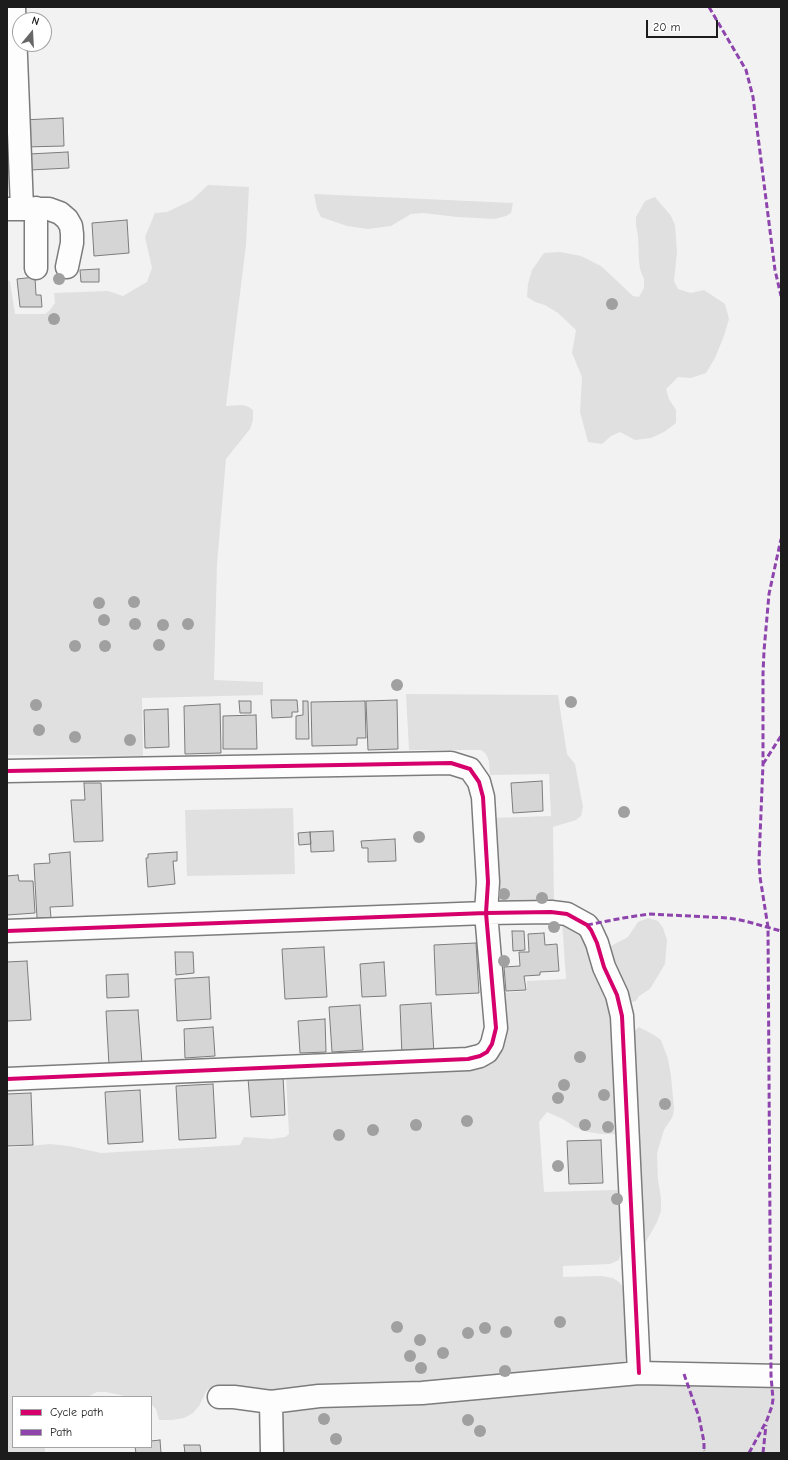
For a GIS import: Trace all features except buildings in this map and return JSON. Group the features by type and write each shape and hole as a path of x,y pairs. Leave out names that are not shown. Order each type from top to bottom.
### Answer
{"street":[{"path":"14,7 22,208 36,268"},
{"path":"22,208 49,209 60,213 67,219 71,226 72,234 72,243 67,267"},
{"path":"7,771 451,763 470,769 479,782 483,797 488,882 486,913 496,1028 492,1044 487,1052 480,1056 460,1060 7,1079"},
{"path":"7,931 486,913 550,912 567,914 587,925 594,935 604,967 617,995 624,1029 639,1373"},
{"path":"219,1397 234,1397 271,1402 319,1396 422,1393 639,1373 781,1376"},
{"path":"271,1402 272,1453"}],"shaded area":[{"path":"208,185 249,187 246,245 226,406 243,405 253,410 253,420 250,429 226,459 217,564 214,680 263,682 263,695 142,698 143,756 7,755 7,280 10,281 15,314 45,314 55,303 54,293 108,291 123,296 147,282 152,268 145,237 155,213 167,212 192,200"},
{"path":"314,194 513,203 511,213 495,219 423,213 411,214 391,226 368,229 347,226 321,217 317,209"},
{"path":"655,197 671,216 675,225 677,252 674,281 678,289 691,293 704,290 725,304 729,319 715,358 706,373 691,378 678,377 666,389 669,399 676,410 676,423 664,432 651,438 635,440 620,432 611,436 602,444 588,442 580,412 582,377 572,353 576,330 558,313 527,297 528,284 532,270 544,253 560,252 581,256 601,266 633,296 639,297 644,288 644,279 640,269 636,217 645,201"},
{"path":"406,694 558,695 567,754 575,764 583,807 581,816 576,820 553,827 554,903 504,902 496,895 492,818 551,816 549,774 490,775 489,761 486,754 481,750 409,750"},
{"path":"293,808 295,874 187,876 185,810"},
{"path":"648,918 658,921 663,928 667,940 665,964 650,989 639,996 636,1001 632,1002 627,999 609,947 628,937 638,922"},
{"path":"562,921 580,928 611,993 618,1134 588,1132 575,1127 563,1119 547,1112 539,1122 544,1192 618,1190 622,1195 623,1247 619,1260 610,1264 563,1266 563,1277 601,1276 613,1278 623,1287 625,1293 628,1354 623,1364 617,1369 271,1392 219,1387 207,1390 199,1406 193,1413 184,1418 172,1420 159,1420 156,1409 152,1405 152,1396 124,1396 106,1392 97,1392 90,1396 12,1396 12,1448 45,1448 45,1453 7,1453 7,1148 50,1144 69,1146 101,1153 240,1145 244,1137 271,1139 285,1137 289,1134 286,1075 479,1064 502,993 527,991 527,981 566,979"},
{"path":"639,1027 661,1040 668,1059 674,1108 673,1116 664,1130 657,1153 661,1211 657,1222 644,1245 633,1041 633,1032"},
{"path":"679,1382 781,1384 781,1453 278,1453 282,1416 291,1408 583,1386"}],"marked path":[{"path":"709,7 746,70 753,97 775,270 781,296"},
{"path":"749,1453 767,1420 773,1399 771,1376 768,927 759,861 763,764 764,651 769,594 781,539"},
{"path":"763,764 781,736"},
{"path":"587,925 649,914 729,918 781,931"},
{"path":"684,1374 699,1417 704,1442 704,1453"},
{"path":"763,1453 766,1425"}],"cycle path":[{"path":"7,771 451,763 470,769 479,782 483,797 488,882 486,913 496,1028 492,1044 487,1052 480,1056 468,1059 7,1079"},
{"path":"7,931 486,913 551,912 567,914 587,925 597,943 604,967 617,995 622,1016 639,1373"}]}
